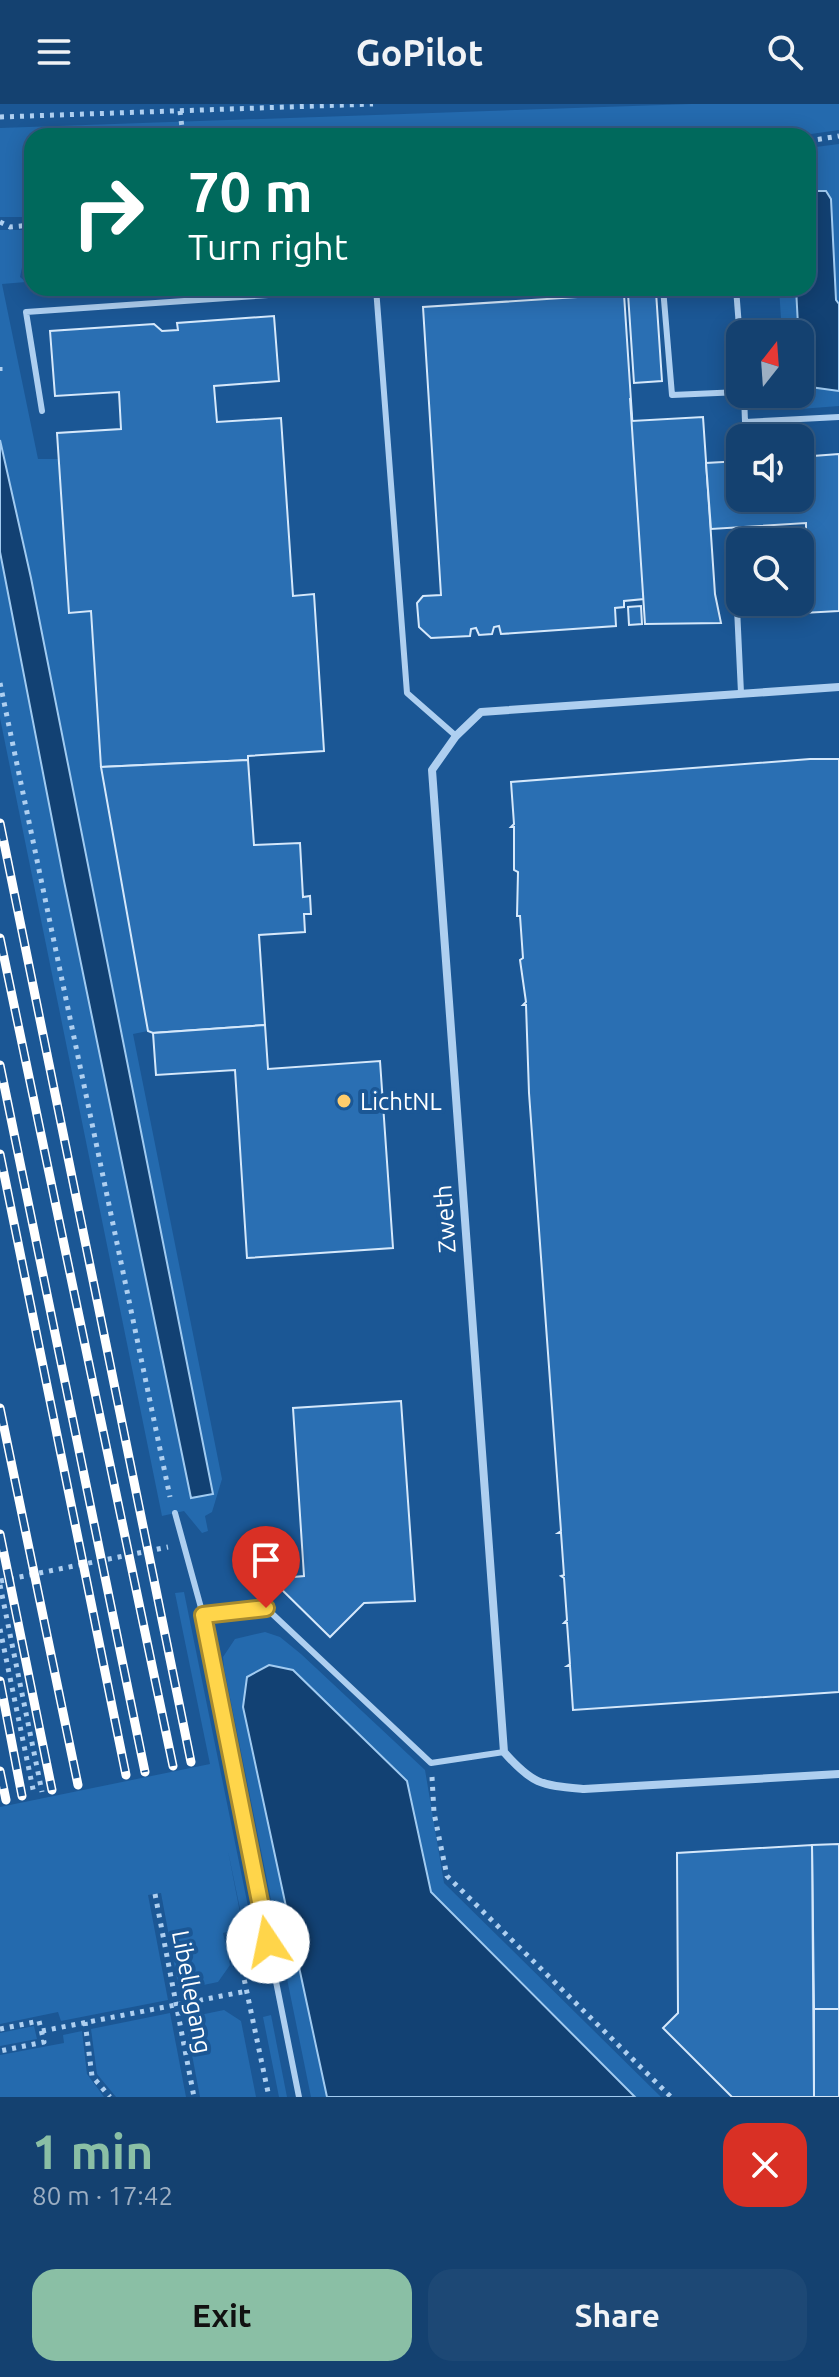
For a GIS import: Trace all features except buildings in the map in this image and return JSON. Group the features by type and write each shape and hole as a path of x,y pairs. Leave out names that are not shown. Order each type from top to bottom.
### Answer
{"street":[{"name":"Zweth","path":"504,1752 432,770 456,736 481,712 839,687"},
{"path":"504,1752 526,1777 550,1785 584,1789 839,1774"}],"lane":[{"path":"42,411 26,312 255,296"},
{"path":"377,296 407,693 456,736"},
{"path":"664,296 672,395 726,393"},
{"path":"737,296 738,320"},
{"path":"744,408 745,422 839,417"},
{"path":"737,616 741,693"},
{"path":"175,1513 203,1615 299,2097"},
{"path":"203,1615 266,1608 431,1763 504,1752"}],"path":[{"path":"2,117 373,104"},
{"path":"180,111 182,128"},
{"path":"816,140 839,136"},
{"path":"0,222 10,227 24,226"},
{"path":"0,683 162,1470 175,1513"},
{"path":"42,1792 0,1583 184,1544"},
{"path":"0,1618 5,1610"},
{"path":"0,1629 34,1794"},
{"path":"431,1763 434,1813 447,1876 671,2097"},
{"name":"Libellegang","path":"155,1894 194,2097"},
{"path":"234,1931 269,2097"},
{"path":"42,2031 247,1991"},
{"path":"0,2029 39,2021 44,2042 0,2051"},
{"path":"85,2022 92,2076 110,2097"}],"shaded area":[{"path":"691,104 839,104 839,130 816,133 816,128 24,128 24,217 0,217 0,128"},
{"path":"839,144 839,304 836,301 825,191 816,191 816,147"},
{"path":"816,191 826,191 831,199 836,300 839,304 839,391 814,388 814,320 798,320 796,296 816,296"},
{"path":"0,230 24,230 24,258 20,277 24,282 2,284 38,459 59,459 69,612 91,611 148,1031 133,1034 222,1479 212,1512 205,1516 208,1531 202,1533 184,1511 162,1516 0,718"},
{"path":"780,296 796,296 797,320 781,320"},
{"path":"814,388 839,391 839,406 814,408"},
{"path":"0,440 31,578 213,1494 191,1498 64,881 0,552"},
{"path":"184,1592 263,1980 255,1981 228,1851 243,1928 223,1933 230,1965 218,1982 179,1990 161,1893 148,1895 168,2000 61,2021 58,2012 0,2024 0,1807 210,1764 175,1593"},
{"path":"265,1632 280,1637 301,1654 425,1770 444,1883 661,2097 635,2097 431,1892 406,1781 243,1707 327,2097 311,2097 224,1668 223,1657 235,1639"},
{"path":"269,1665 293,1670 407,1781 431,1892 635,2097 327,2097 243,1707 247,1677"},
{"path":"224,2010 241,2021 256,2097 200,2097 185,2018"},
{"path":"170,2013 186,2097 116,2097 97,2074 91,2029"},
{"path":"271,2015 287,2097 279,2097 263,2017"},
{"path":"34,2026 37,2039 0,2046 0,2033"},
{"path":"82,2031 87,2074 104,2097 0,2097 0,2055 64,2043 63,2035"}],"railway":[{"path":"0,823 191,1762"},
{"path":"0,938 173,1766"},
{"path":"0,1065 145,1772"},
{"path":"0,1154 126,1775"},
{"path":"0,1408 78,1785"},
{"path":"0,1534 52,1790"},
{"path":"0,1681 22,1796"},
{"path":"0,1771 6,1800"}],"place":[{"name":"LichtNL","path":"344,1101"}],"route":[{"path":"266,1608 203,1615 268,1942"}]}
